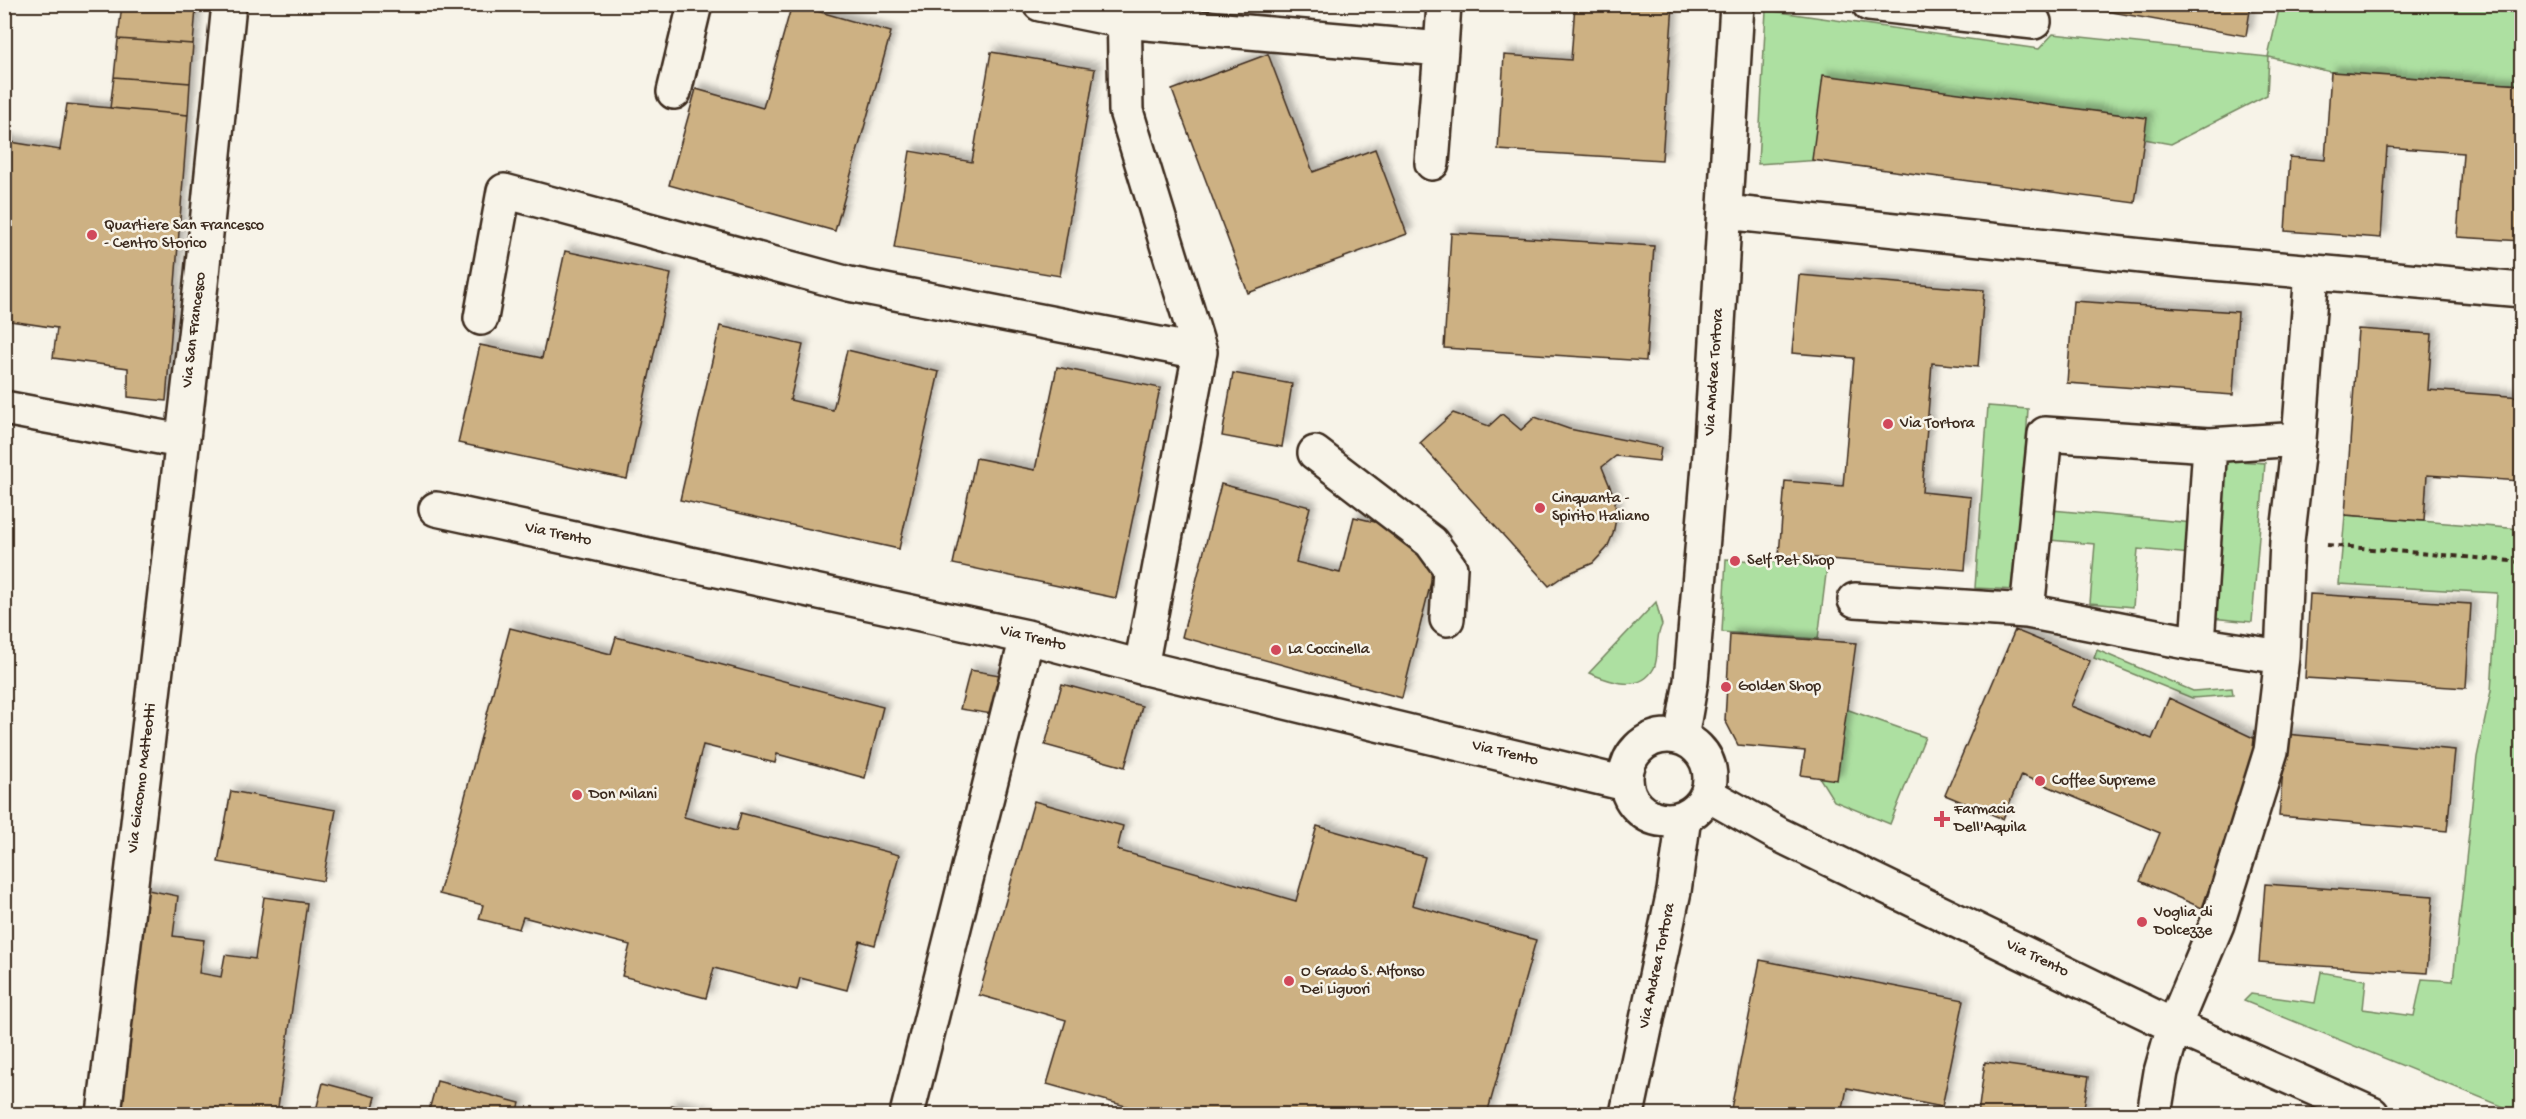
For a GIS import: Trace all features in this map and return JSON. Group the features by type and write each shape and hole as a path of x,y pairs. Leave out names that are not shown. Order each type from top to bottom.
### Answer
{"street":[{"name":"Via San Francesco","path":"182,441 201,284 228,4"},
{"path":"674,92 695,4"},
{"path":"1040,4 1441,49"},
{"path":"1432,163 1444,4"},
{"name":"Via Andrea Tortora","path":"1681,738 1691,681 1711,442 1737,4"},
{"path":"1869,4 2034,22"},
{"path":"1124,13 1126,111 1200,352 1141,667"},
{"path":"481,318 504,191 849,284 1200,352"},
{"path":"1725,212 2189,261 2522,290"},
{"path":"2154,1114 2161,1072 2174,1026 2217,924 2271,751 2282,657 2288,541 2299,439 2312,272"},
{"path":"4,408 182,441"},
{"path":"2027,611 2045,434 2210,445 2299,439"},
{"name":"Via Giacomo Matteotti","path":"104,1114 182,441"},
{"path":"2197,644 2210,445"},
{"path":"1315,453 1431,542 1450,568 1447,619"},
{"name":"Via Trento","path":"436,508 1027,636 1141,667 1626,784"},
{"path":"1854,600 2027,611 2197,644 2282,657"},
{"path":"906,1114 1027,636"},
{"path":"1667,736 1681,738 1702,754 1708,767 1710,781 1707,794 1694,812 1684,817 1671,820 1646,814 1636,806 1626,784 1627,770 1632,756 1641,746 1653,740 1667,736"},
{"name":"Via Trento","path":"1707,794 1778,834 2174,1026 2372,1114"},
{"name":"Via Andrea Tortora","path":"1627,1114 1677,876 1684,817"}],"path":[{"path":"2288,541 2522,562"}],"green space":[{"path":"2280,5 2521,5 2521,85 2331,72 2269,57 2267,95 2171,144 2144,139 1758,164 1766,10 2039,49 2053,34 2268,57"},
{"path":"1988,406 2028,409 2017,590 1975,588"},
{"path":"2224,460 2265,463 2252,622 2211,618"},
{"path":"2041,509 2193,523 2191,554 2138,549 2133,607 2090,603 2095,544 2038,539"},
{"path":"2345,515 2521,529 2521,1114 2244,1001 2251,994 2315,1003 2321,972 2366,980 2363,1009 2414,1016 2422,979 2453,981 2477,757 2491,691 2497,593 2339,584"},
{"path":"1726,559 1827,566 1818,639 1722,632"},
{"path":"1656,602 1662,625 1658,636 1656,663 1648,676 1641,681 1624,683 1589,673"},
{"path":"2097,650 2193,691 2232,688 2233,695 2192,698 2094,658"},
{"path":"1846,709 1925,737 1890,824 1834,801 1819,777"}],"building":[{"path":"122,4 196,9 193,44 118,39"},
{"path":"149,4 196,4 196,9"},
{"path":"792,4 891,32 835,231 669,185 696,89 763,108"},
{"path":"1575,4 1673,4 1662,160 1498,150 1504,55 1571,60"},
{"path":"2067,4 2251,4 2246,36"},
{"path":"118,39 193,44 190,83 114,77"},
{"path":"991,52 1095,69 1060,276 894,248 910,151 972,162"},
{"path":"1268,54 1313,172 1375,149 1407,234 1248,293 1172,90"},
{"path":"2331,72 2522,85 2522,241 2457,237 2463,153 2387,147 2381,238 2285,231 2290,157 2325,160"},
{"path":"1823,75 2147,118 2135,203 1812,160"},
{"path":"114,77 190,83 188,115 110,108"},
{"name":"Quartiere San Francesco - Centro Storico","path":"67,104 188,115 166,401 128,397 128,368 53,358 57,328 4,320 4,141 60,150"},
{"path":"1451,233 1654,246 1646,361 1444,348"},
{"path":"565,251 671,274 627,479 458,443 480,345 542,358"},
{"name":"Via Tortora","path":"1799,275 1984,290 1978,367 1932,363 1922,492 1971,497 1965,570 1779,555 1785,481 1843,486 1854,358 1792,353"},
{"path":"2073,301 2238,312 2233,395 2067,383"},
{"path":"720,326 803,345 790,400 833,410 847,350 939,372 899,549 680,500"},
{"path":"2358,329 2432,334 2428,390 2522,397 2522,481 2427,475 2424,521 2345,515"},
{"path":"1057,367 1160,388 1116,598 953,564 976,458 1035,470"},
{"path":"1233,373 1292,384 1282,447 1222,436"},
{"path":"1453,413 1489,426 1502,414 1521,430 1535,417 1569,429 1661,447 1659,461 1616,456 1602,467 1615,499 1616,519 1607,548 1593,563 1565,575 1549,586 1420,443"},
{"path":"1221,484 1310,507 1296,562 1340,573 1354,517 1442,538 1402,698 1182,637"},
{"path":"2310,594 2471,604 2466,688 2305,678"},
{"name":"Don Milani","path":"510,628 611,654 616,637 883,707 865,778 777,754 775,763 703,745 684,817 736,831 741,813 899,855 875,945 860,941 847,990 800,978 797,990 714,968 706,998 622,976 630,945 523,917 519,929 479,919 483,905 439,894"},
{"path":"2015,630 2090,661 2071,706 2152,739 2169,698 2262,742 2202,908 2140,881 2160,833 2021,775 2003,819 1945,795"},
{"path":"1730,634 1856,643 1837,780 1801,775 1805,751 1738,745 1725,720"},
{"path":"970,670 1000,675 992,714 960,709"},
{"path":"1062,684 1142,706 1125,767 1045,745"},
{"path":"2286,734 2455,750 2447,831 2279,816"},
{"path":"231,791 336,810 323,881 218,862"},
{"path":"1034,801 1123,826 1117,850 1296,901 1317,826 1425,857 1412,905 1536,940 1487,1114 1154,1114 1047,1084 1066,1020 979,995"},
{"path":"2265,884 2433,896 2427,973 2259,962"},
{"path":"138,888 178,896 173,936 204,940 199,973 221,977 225,955 255,959 264,897 307,903 277,1114 117,1114"},
{"path":"1760,960 1964,1000 1942,1107 1847,1088 1842,1114 1730,1114"},
{"path":"1985,1062 2089,1076 2083,1114 1978,1114"},
{"path":"437,1081 520,1103 517,1114 428,1114"},
{"path":"323,1083 376,1097 371,1114 315,1114"},
{"path":"672,1105 708,1114 669,1114"}],"place":[{"name":"Quartiere San Francesco - Centro Storico","path":"92,235"},
{"name":"Via Tortora","path":"1888,424"},
{"name":"Cinquanta - Spirito Italiano","path":"1540,508"},
{"name":"Self Pet Shop","path":"1735,561"},
{"name":"La Coccinella","path":"1276,650"},
{"name":"Golden Shop","path":"1726,687"},
{"name":"Coffee Supreme","path":"2040,781"},
{"name":"Don Milani","path":"577,795"},
{"name":"Farmacia Dell'Aquila","path":"1942,819"},
{"name":"Voglia di Dolcezze","path":"2142,922"},
{"name":"O Grado S. Alfonso Dei Liguori","path":"1289,981"}]}
